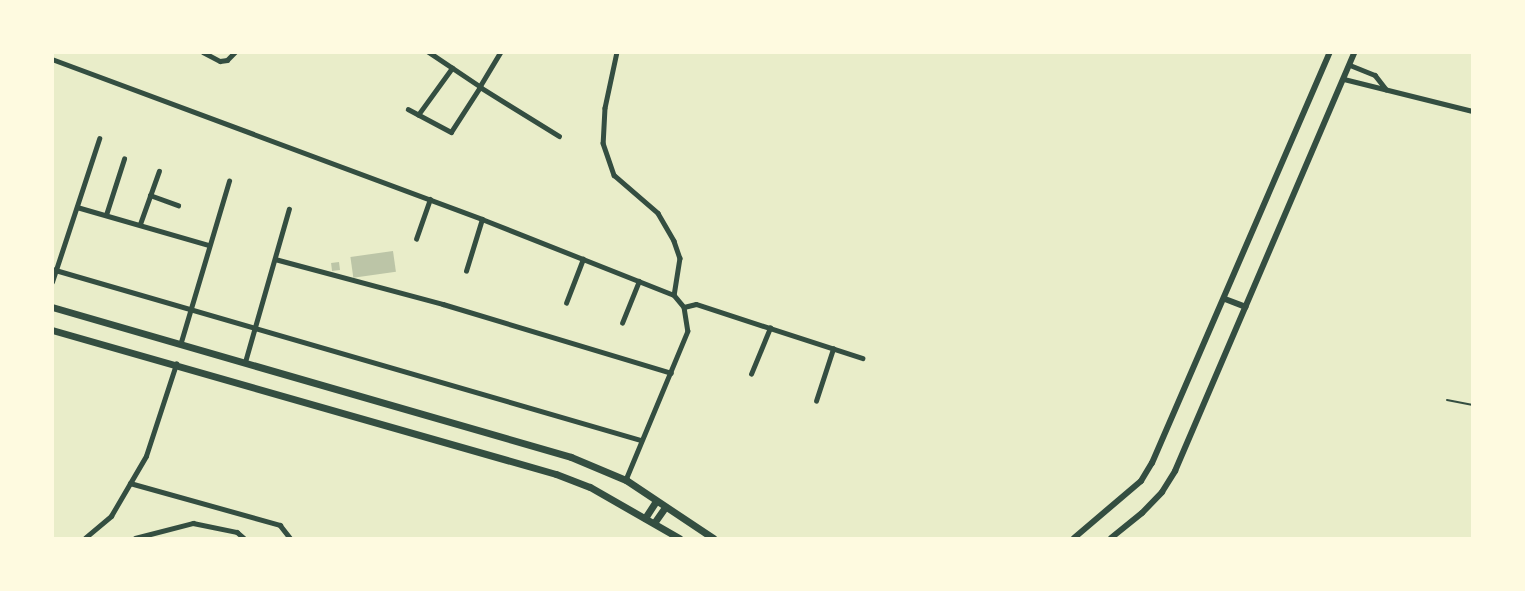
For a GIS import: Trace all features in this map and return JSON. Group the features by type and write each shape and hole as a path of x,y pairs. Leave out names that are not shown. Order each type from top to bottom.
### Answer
{"main road":[{"path":"1074,538 1141,481 1160,447 1330,52"},
{"path":"1111,538 1142,513 1162,492 1175,471 1355,52"},
{"path":"1225,298 1246,307"},
{"path":"52,307 182,342 244,362 571,457 626,480 713,538"},
{"path":"52,330 556,474 590,488 679,538"},
{"path":"645,518 656,501"},
{"path":"654,523 665,507"}],"street":[{"path":"203,52 220,61 230,58 235,52"},
{"path":"428,52 559,136"},
{"path":"408,110 451,132 502,52"},
{"path":"616,52 605,108 603,143 614,175 658,214 674,241 680,258 674,295"},
{"path":"52,59 430,199 674,295 684,307 688,331 626,480"},
{"path":"1350,65 1375,75 1386,89"},
{"path":"418,115 452,68"},
{"path":"1344,79 1472,111"},
{"path":"52,282 99,139"},
{"path":"106,215 124,159"},
{"path":"140,224 158,171"},
{"path":"182,342 229,181"},
{"path":"150,195 178,205"},
{"path":"416,239 430,199"},
{"path":"77,207 209,245"},
{"path":"244,362 256,328 289,209"},
{"path":"466,271 482,219"},
{"path":"275,259 443,304 671,373"},
{"path":"566,303 583,259"},
{"path":"55,270 642,440"},
{"path":"622,323 639,281"},
{"path":"684,307 696,304 862,358"},
{"path":"751,374 770,328"},
{"path":"816,401 833,349"},
{"path":"85,538 111,516 146,456 176,364"},
{"path":"130,483 280,525 290,538"},
{"path":"135,538 193,524 237,532 244,538"}],"lane":[{"path":"1447,400 1472,405"}],"building":[{"path":"393,251 396,272 353,278 350,257"},
{"path":"339,262 340,270 332,271 331,263"}]}
